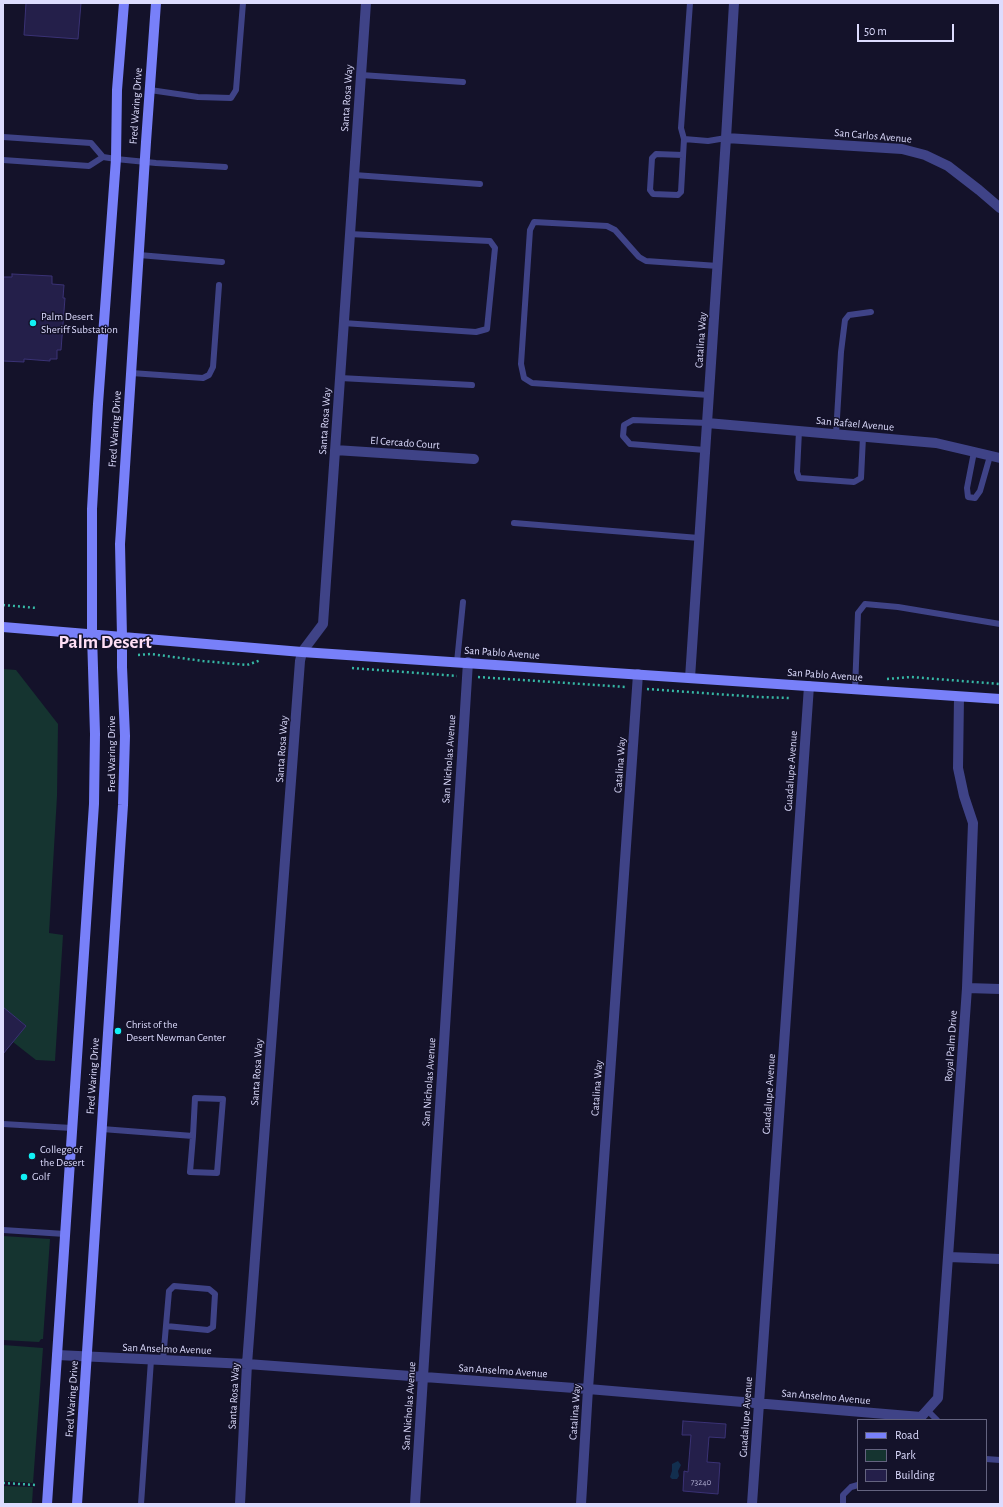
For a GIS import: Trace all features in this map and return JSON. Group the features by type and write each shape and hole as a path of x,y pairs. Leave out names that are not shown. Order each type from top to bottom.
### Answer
{"main road":[{"name":"Fred Waring Drive","path":"47,1504 94,804 95,734 92,635 93,471 116,159 117,90 124,3"},
{"name":"Fred Waring Drive","path":"77,1504 123,805 125,744 120,544 156,3"},
{"name":"San Pablo Avenue","path":"3,627 302,652 1000,699"}],"street":[{"name":"Santa Rosa Way","path":"240,1504 247,1364 302,652 323,624 366,3"},
{"name":"Catalina Way","path":"690,678 734,3"},
{"name":"San Carlos Avenue","path":"726,138 902,149 925,155 948,166 1000,208"},
{"name":"San Rafael Avenue","path":"707,423 936,443 995,457"},
{"name":"El Cercado Court","path":"334,450 474,459"},
{"name":"San Nicholas Avenue","path":"415,1504 468,662"},
{"name":"Catalina Way","path":"581,1504 638,674"},
{"name":"Guadalupe Avenue","path":"752,1504 809,686"},
{"name":"Royal Palm Drive","path":"928,1410 938,1398 967,988 973,824 964,796 958,768 959,697"},
{"path":"967,988 1000,990"},
{"path":"949,1257 1000,1259"},
{"name":"San Anselmo Avenue","path":"57,1355 247,1364 588,1389 921,1417 928,1410"}],"lane":[{"path":"150,90 198,97 231,98 236,90 243,3"},
{"path":"683,155 656,154 652,158 650,190 653,194 678,195 681,192 684,139 681,128 690,3"},
{"path":"361,76 463,82"},
{"path":"3,137 91,143 103,157 116,159 225,167"},
{"path":"684,139 708,141 726,138"},
{"path":"3,160 89,166 103,157"},
{"path":"354,175 480,184"},
{"path":"709,395 532,383 524,378 521,364 530,230 534,222 607,226 615,230 639,257 646,261 718,266"},
{"path":"343,323 476,332 488,329 495,248 490,241 349,234"},
{"path":"139,255 222,262"},
{"path":"131,373 203,378 209,375 213,367 219,285"},
{"path":"836,434 841,352 845,320 849,315 871,312"},
{"path":"340,378 472,385"},
{"path":"706,450 630,444 623,436 623,431 624,425 633,420 707,423"},
{"path":"799,431 797,472 799,478 854,482 861,478 863,437"},
{"path":"974,452 967,488 968,497 975,498 980,492 995,457"},
{"path":"514,524 699,538"},
{"path":"457,662 463,602"},
{"path":"855,689 858,613 865,604 898,607 1000,624"},
{"path":"195,1098 223,1100 217,1173 190,1172 193,1136 195,1098"},
{"path":"3,1124 72,1128"},
{"path":"102,1129 193,1136"},
{"path":"3,1230 65,1234"},
{"path":"162,1360 169,1291 171,1288 174,1286 209,1289 215,1294 213,1327 208,1330 166,1326"},
{"path":"141,1504 150,1360"},
{"path":"928,1410 936,1419"},
{"path":"987,1459 1000,1460"},
{"path":"843,1504 843,1495 851,1487 857,1485"}],"path":[{"path":"3,605 37,608"},
{"path":"3,1483 36,1486"}],"green space":[{"path":"3,669 16,670 58,724 57,796 49,933 63,935 55,1061 36,1060 13,1042 26,1026 4,1008 3,1010"},
{"path":"3,1236 50,1239 43,1339 39,1342 3,1340"},
{"path":"3,1345 43,1348 33,1483 3,1481"},
{"path":"3,1486 33,1487 32,1504 3,1504"}],"water":[{"path":"678,1461 681,1465 678,1471 679,1476 677,1479 672,1479 670,1477 672,1464"}],"building":[{"path":"26,3 81,3 78,39 24,35"},
{"name":"Palm Desert Sheriff Substation","path":"12,274 52,276 52,284 64,285 63,298 65,298 61,350 57,350 57,359 50,359 50,361 24,359 24,362 3,361 3,277 12,277"},
{"path":"3,1007 26,1026 3,1054"},
{"path":"683,1421 726,1424 725,1438 709,1437 707,1462 720,1463 718,1494 683,1491 684,1471 688,1472 691,1435 682,1435"}],"place":[{"name":"Palm Desert Sheriff Substation","path":"33,323"},
{"name":"Christ of the Desert Newman Center","path":"118,1031"},
{"name":"College of the Desert","path":"32,1156"},
{"name":"Golf","path":"24,1177"}],"district":[{"name":"Palm Desert","path":"105,642"}]}
